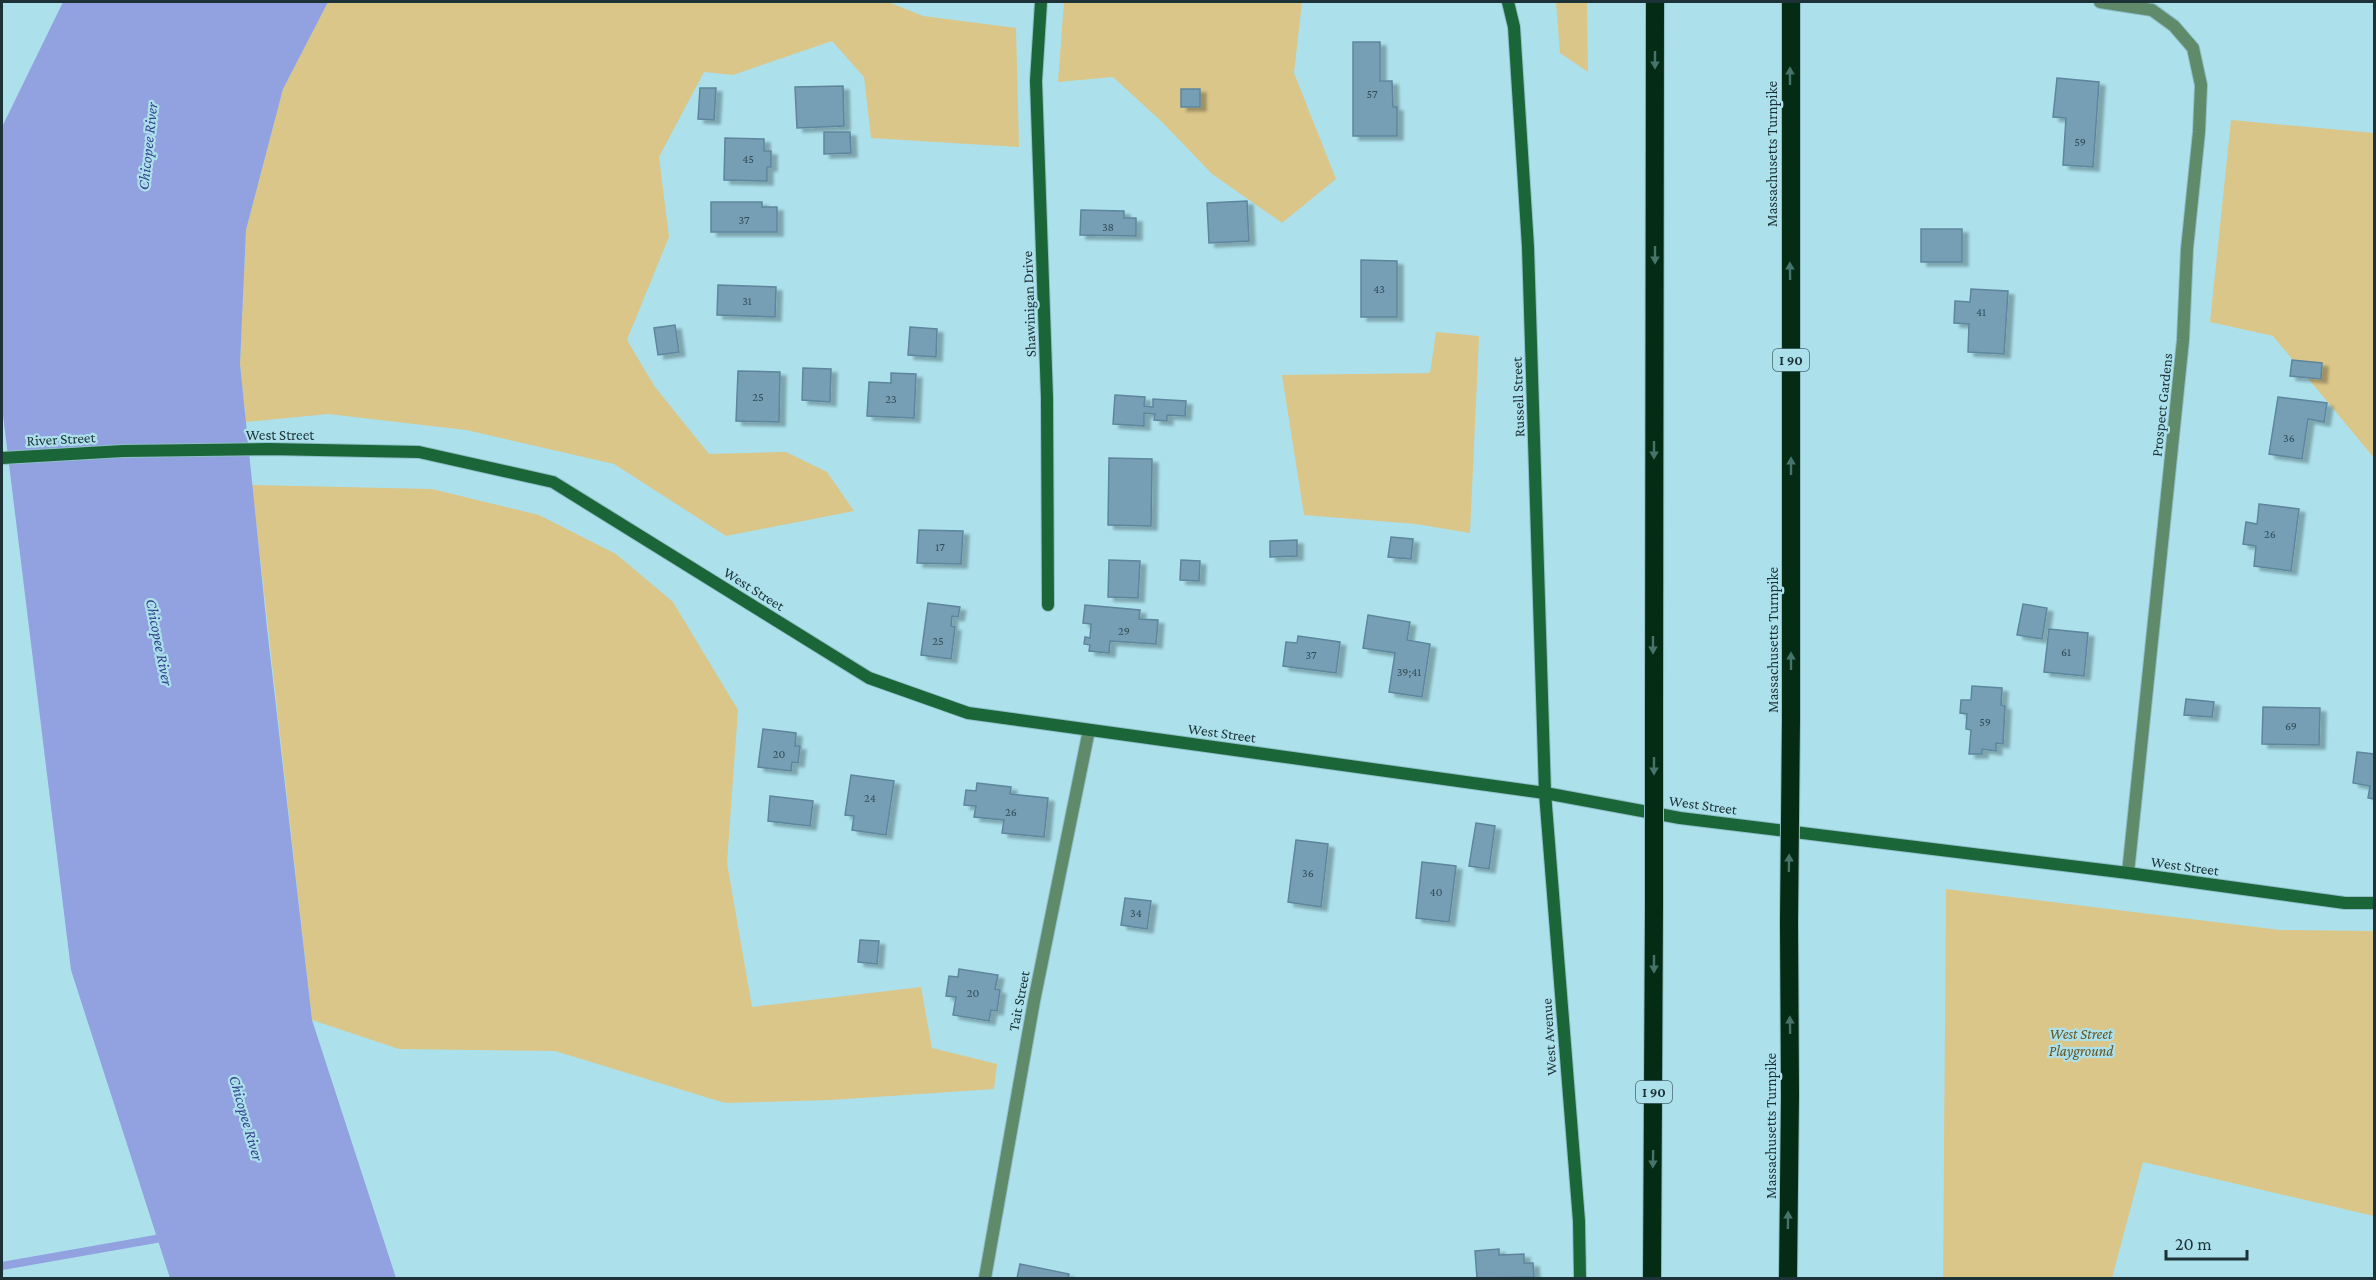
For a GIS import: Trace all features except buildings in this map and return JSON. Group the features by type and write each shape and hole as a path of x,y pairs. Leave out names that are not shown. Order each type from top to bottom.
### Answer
{"highway":[{"name":"I 90","path":"1652,1278 1655,2"},
{"name":"Massachusetts Turnpike","path":"1788,1278 1791,2"}],"main road":[{"name":"Shawinigan Drive","path":"1041,2 1036,81 1047,398 1048,605"},
{"name":"Russell Street","path":"1508,2 1514,27 1528,247 1545,793"},
{"name":"West Street","path":"123,451 269,449 419,452 553,482 868,678 968,713 1545,793 1680,818 2128,873 2344,903 2374,903"},
{"name":"River Street","path":"2,458 123,451"},
{"name":"West Avenue","path":"1545,793 1579,1221 1580,1278"}],"street":[{"name":"Prospect Gardens","path":"2100,2 2152,10 2174,26 2193,48 2200,85 2199,132 2187,249 2183,340 2128,873"},
{"name":"Tait Street","path":"985,1278 1034,1001 1089,730"}],"green space":[{"path":"328,2 888,2 923,16 1016,28 1019,147 871,138 864,77 832,41 733,75 704,72 659,157 669,237 627,340 655,387 709,454 786,452 827,472 854,511 726,536 614,464 466,430 328,414 246,422 240,364 246,230 283,89"},
{"path":"1064,2 1302,2 1294,73 1336,179 1282,223 1212,174 1163,123 1113,77 1058,82"},
{"path":"1556,2 1587,2 1588,72 1560,53"},
{"path":"2231,120 2374,133 2374,458 2273,336 2210,322"},
{"path":"1436,332 1479,336 1470,533 1416,524 1304,515 1282,375 1430,373"},
{"path":"252,485 432,489 539,515 616,554 673,602 738,710 727,863 752,1007 921,987 932,1048 997,1064 994,1089 831,1100 725,1103 555,1051 399,1049 312,1020"},
{"name":"West Street Playground","path":"1946,889 2280,930 2374,931 2374,1216 2143,1162 2112,1278 1943,1278"}],"water":[{"name":"Chicopee River","path":"63,2 328,2 283,89 246,230 240,364 267,628 312,1020 396,1278 170,1278 71,970 2,407 2,127"}],"waterway":[{"path":"2,1266 167,1237"}]}
